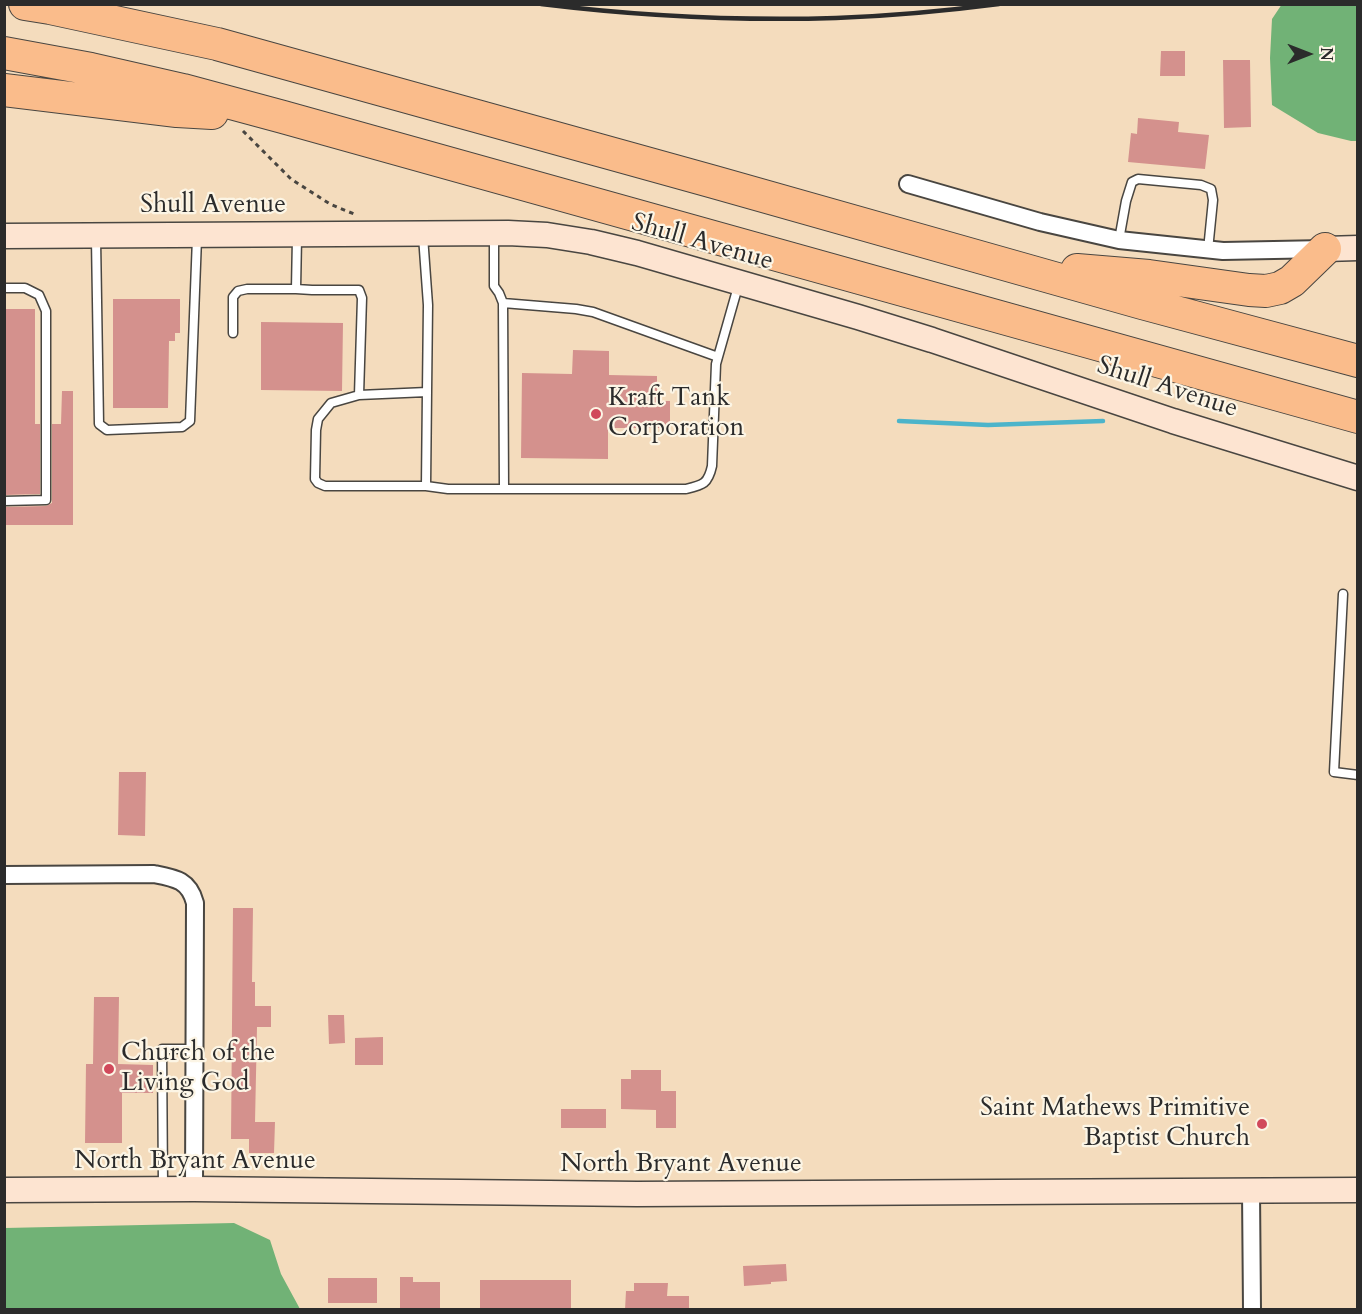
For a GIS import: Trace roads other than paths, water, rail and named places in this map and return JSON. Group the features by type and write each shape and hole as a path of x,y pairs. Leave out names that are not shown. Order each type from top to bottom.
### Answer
{"highway":[{"path":"25,4 217,44 1350,359"},
{"path":"135,4 217,44"},
{"path":"4,53 91,69 183,90 1343,413"},
{"path":"4,90 177,111 283,117"},
{"path":"1007,265 1149,276 1266,291 1280,288 1292,281 1325,249"}],"street":[{"path":"908,184 1040,222 1119,240 1223,251 1358,248"},
{"name":"Shull Avenue","path":"4,236 494,233 548,235 591,242 932,340 1173,421 1358,478"},
{"path":"4,875 154,874 185,883 192,892 195,903 194,1189"},
{"name":"North Bryant Avenue","path":"4,1191 194,1189 637,1194 1358,1190"},
{"path":"1251,1191 1252,1310"}],"lane":[{"path":"1119,240 1132,182 1138,179 1201,185 1211,189 1213,200 1208,250"},
{"path":"423,233 428,305 426,486"},
{"path":"494,233 494,286 503,303 504,489"},
{"path":"296,289 297,234"},
{"path":"96,235 99,424 107,430 182,428 190,421 197,235"},
{"path":"427,392 359,395 331,403 318,419 316,430 315,479 318,483 325,486 426,486 448,489 686,489 700,485 710,477 716,364 739,283"},
{"path":"4,288 25,288 39,295 46,311 46,501 4,501"},
{"path":"233,333 233,297 238,291 247,289 359,290 362,298 359,395"},
{"path":"503,303 593,312 718,357"},
{"path":"1343,594 1334,772 1358,775"},
{"path":"163,1189 162,1049 194,1049"}],"waterway":[{"path":"899,421 988,425 1103,421"}],"railway":[{"path":"541,4 615,12 762,19 877,16 999,4"}],"place":[{"name":"Kraft Tank Corporation","path":"596,414"},
{"name":"Church of the Living God","path":"109,1069"},
{"name":"Saint Mathews Primitive Baptist Church","path":"1262,1124"}]}
